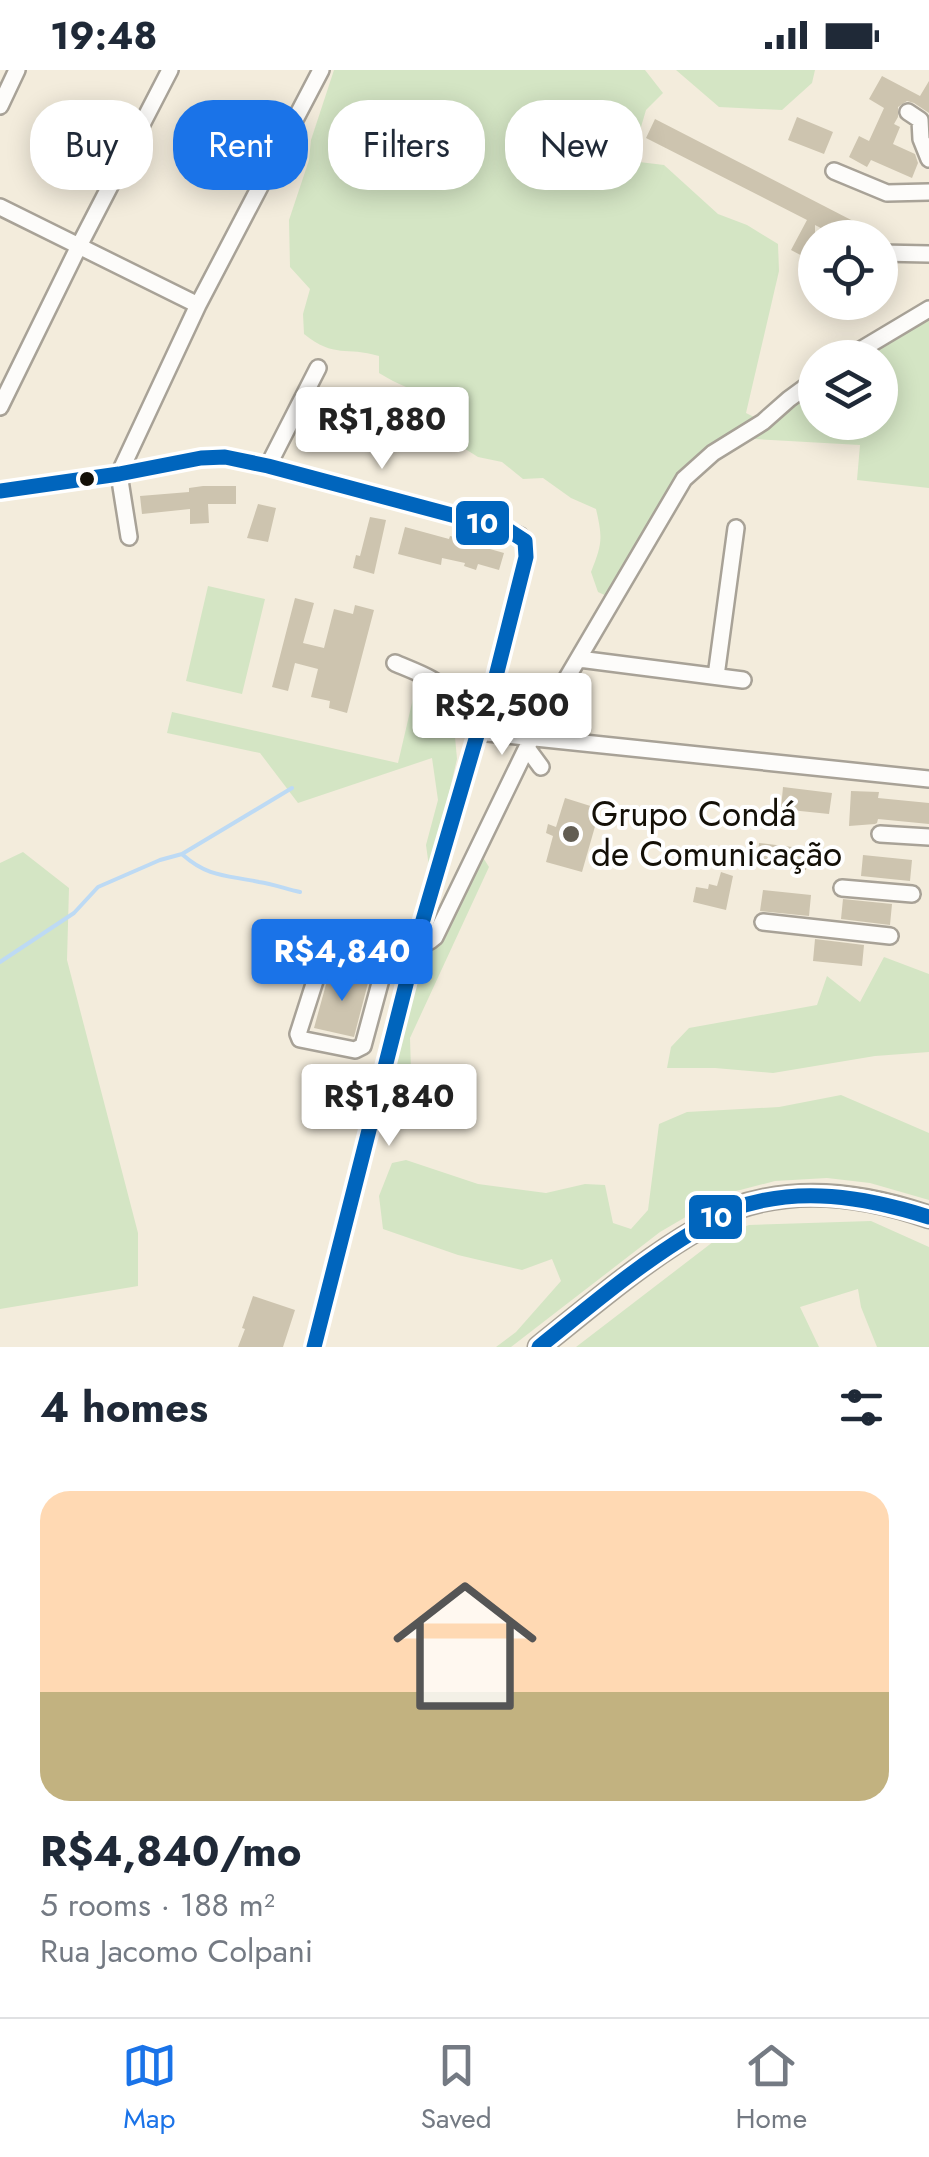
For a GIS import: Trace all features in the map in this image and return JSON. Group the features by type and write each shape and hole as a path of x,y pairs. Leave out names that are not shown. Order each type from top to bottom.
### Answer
{"main road":[{"path":"539,1347 670,1245 731,1209 778,1198 826,1194 867,1199 929,1217"}],"street":[{"path":"0,106 18,70"},
{"path":"0,407 170,70"},
{"path":"128,536 118,474 198,305 321,70"},
{"path":"908,112 920,120 921,138 929,159"},
{"path":"834,172 887,193 929,192"},
{"path":"0,207 198,305"},
{"path":"898,253 929,254"},
{"path":"877,340 929,309"},
{"path":"268,466 318,368"},
{"path":"417,943 364,930 322,960 298,1034 300,1039 354,1050 363,1046 384,972 368,956 372,941 427,944 435,937 529,743 684,478 713,453 764,422 798,392"},
{"path":"0,492 213,458 244,460 472,519 508,530 525,542 526,557 492,692 417,943 314,1347"},
{"path":"716,676 736,528"},
{"path":"579,659 743,680"},
{"path":"395,663 439,682 457,700 478,732 529,743 883,779 929,779"},
{"path":"529,743 541,767"},
{"path":"880,834 929,837"},
{"path":"842,888 912,894"},
{"path":"763,922 890,936"}],"green space":[{"path":"334,70 645,70 663,93 646,110 643,120 643,100 505,100 505,190 643,190 643,162 664,165 718,214 747,225 778,244 779,271 746,413 764,422 798,394 798,440 898,440 898,340 876,340 929,309 929,488 857,480 860,445 737,438 684,479 613,599 598,592 591,572 600,541 596,509 571,498 543,478 523,479 502,462 478,457 462,447 455,408 444,391 403,386 379,373 379,356 324,347 304,334 303,314 310,289 290,267 289,220 299,190 308,190 311,140"},
{"path":"676,70 815,70 812,83 782,110 719,107"},
{"path":"208,586 265,599 242,694 186,681"},
{"path":"415,690 437,698 454,726 457,759 430,874 426,845 438,800 432,758 298,803 260,753 167,733 172,712 398,763"},
{"path":"477,848 489,867 410,1038 411,1071 387,1065 415,948 427,944"},
{"path":"23,852 69,888 67,960 138,1233 138,1286 0,1309 0,863"},
{"path":"884,957 929,974 929,1052 875,1056 773,1073 667,1068 671,1047 689,1028 817,1005 827,976 860,1002"},
{"path":"841,1095 929,1133 929,1200 870,1183 827,1178 775,1181 725,1194 660,1232 511,1347 496,1347 516,1332 561,1281 552,1259 522,1270 458,1255 383,1229 379,1196 392,1163 406,1160 478,1184 546,1193 585,1184 605,1185 613,1223 631,1229 648,1210 659,1124 687,1112 779,1107"},
{"path":"871,1221 929,1247 929,1347 877,1347 858,1289 800,1307 819,1347 576,1347 722,1235 749,1225"}],"building":[{"path":"882,76 920,96 929,81 929,113 907,101 898,107 894,124 900,127 893,144 915,154 918,163 912,178 871,160 867,167 849,157 859,136 869,141 884,108 869,99"},
{"path":"797,117 833,132 824,154 788,140"},
{"path":"655,119 851,220 807,220 646,138"},
{"path":"236,486 236,504 208,504 209,523 190,524 190,509 142,514 140,496 189,492 189,488"},
{"path":"258,504 276,508 268,542 247,538"},
{"path":"370,517 386,520 374,574 353,568"},
{"path":"405,527 449,539 450,536 471,541 473,535 492,541 490,549 504,553 499,570 478,564 476,570 442,558 441,565 398,554"},
{"path":"295,598 314,603 303,643 324,648 334,609 353,614 355,605 374,610 347,713 329,708 330,701 311,697 318,669 295,663 288,691 272,687"},
{"path":"783,787 832,793 829,814 781,809"},
{"path":"851,791 879,792 878,798 929,803 929,824 878,819 875,824 849,826"},
{"name":"Grupo Condá de Comunicação","path":"565,798 600,809 582,872 546,862 553,836 546,833 548,824 556,827"},
{"path":"759,843 808,849 806,870 757,865"},
{"path":"863,855 912,860 910,881 861,876"},
{"path":"721,872 733,876 726,910 693,902 696,887 717,886"},
{"path":"763,890 811,895 809,916 760,911"},
{"path":"843,899 892,904 890,925 841,919"},
{"path":"815,939 864,945 862,966 813,961"},
{"path":"330,970 369,979 354,1037 314,1028"},
{"path":"253,1296 295,1310 283,1347 238,1347"}],"waterway":[{"path":"0,962 74,913 98,887 182,854 292,788"},
{"path":"183,855 210,872 300,892"}],"transit line":[{"name":"10","path":"0,491 225,457 508,530 525,541 526,557 492,692 418,937 314,1347"},
{"name":"10","path":"539,1347 653,1258 733,1209 782,1197 831,1196 929,1217"}],"place":[{"name":"Grupo Condá de Comunicação","path":"571,834"}]}
